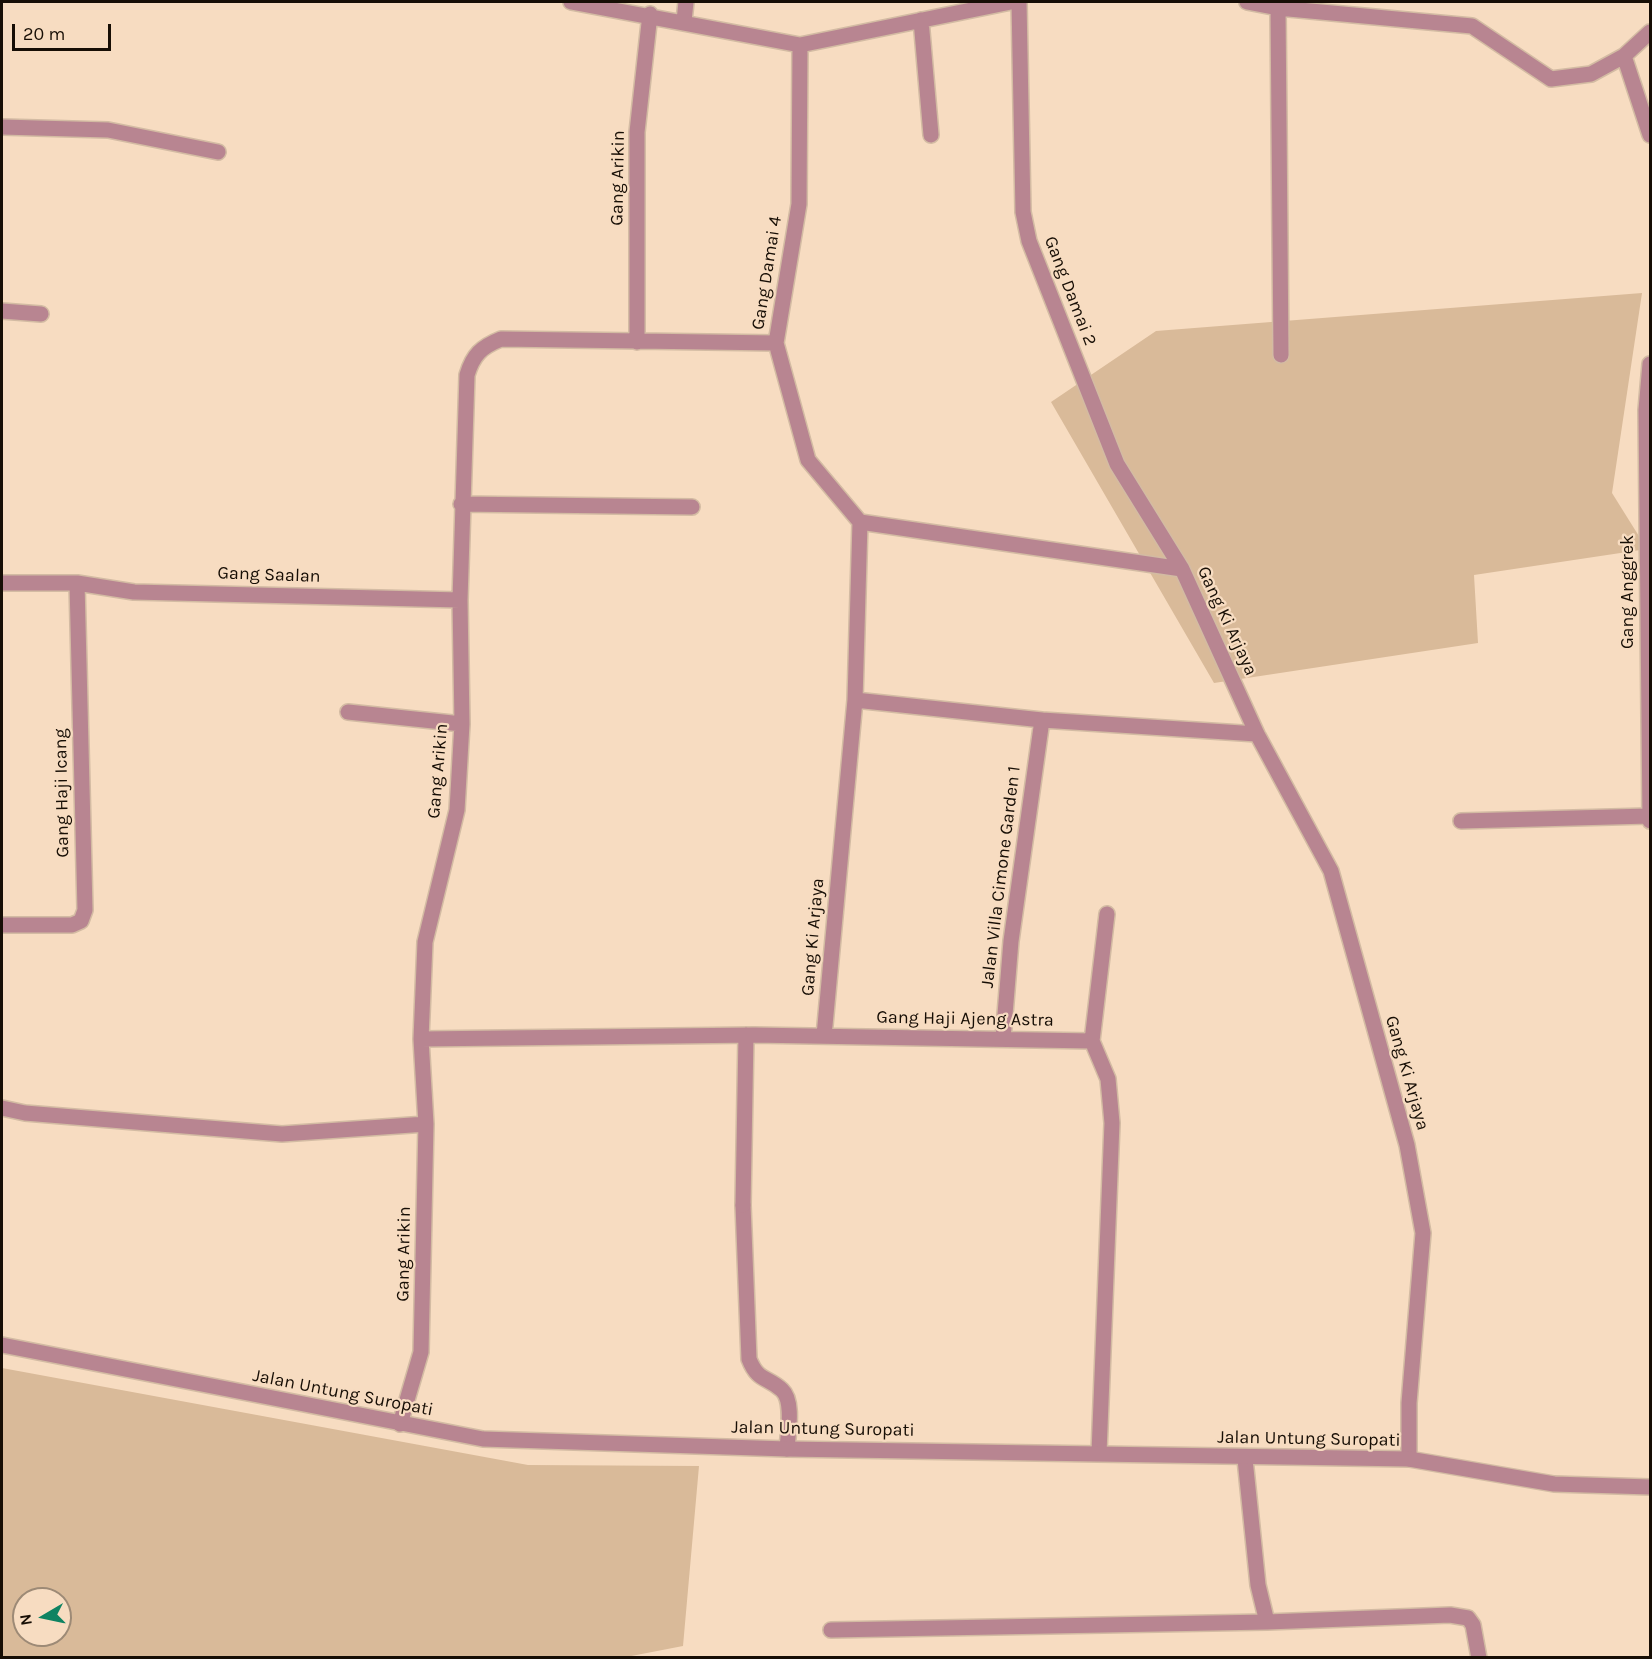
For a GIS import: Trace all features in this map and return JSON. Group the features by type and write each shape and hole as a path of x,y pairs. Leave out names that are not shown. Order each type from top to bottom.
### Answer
{"street":[{"path":"571,2 650,14 800,45 1011,2"},
{"path":"684,21 686,2"},
{"name":"Gang Damai 2","path":"1019,2 1023,212 1029,241 1117,464 1182,569"},
{"path":"1247,2 1278,8 1472,26 1551,79 1591,74 1624,56 1650,32"},
{"path":"1278,8 1281,356"},
{"name":"Gang Arikin","path":"637,342 637,132 650,14"},
{"path":"921,20 931,135"},
{"name":"Gang Damai 4","path":"800,45 799,204 776,343 808,460 860,522"},
{"path":"1624,56 1650,135"},
{"path":"2,127 108,130 218,152"},
{"path":"2,311 41,314"},
{"name":"Gang Arikin","path":"400,1425 421,1352 426,1124 421,1039 425,942 457,810 462,724 460,600 462,504 467,375 473,357 485,346 501,339 776,343"},
{"name":"Gang Anggrek","path":"1650,364 1646,410 1650,818"},
{"path":"462,504 692,507"},
{"name":"Gang Ki Arjaya","path":"824,1036 855,700 860,522 1182,569 1257,734 1330,870 1407,1145 1424,1233 1409,1403 1409,1459"},
{"name":"Gang Saalan","path":"2,583 77,583 134,592 460,600"},
{"name":"Gang Haji Icang","path":"2,925 72,925 81,921 85,910 77,583"},
{"path":"855,700 1042,720 1257,734"},
{"path":"348,712 462,724"},
{"name":"Jalan Villa Cimone Garden 1","path":"1003,1039 1011,940 1042,720"},
{"path":"1461,821 1650,818"},
{"path":"1099,1453 1112,1111 1108,1079 1092,1041 1107,914"},
{"path":"746,1035 743,1205 749,1359 755,1374 782,1390 788,1400 787,1449"},
{"name":"Gang Haji Ajeng Astra","path":"421,1039 746,1035 1092,1041"},
{"path":"2,1108 25,1113 282,1134 426,1124"},
{"name":"Jalan Untung Suropati","path":"2,1345 400,1425 483,1438 787,1449 1099,1453 1245,1459 1409,1459 1554,1484 1650,1487"},
{"path":"1245,1459 1258,1584 1267,1622"},
{"path":"831,1630 1267,1622 1450,1615 1468,1618 1473,1626 1479,1658"}],"shaded area":[{"path":"1642,293 1612,493 1647,549 1474,575 1478,643 1214,683 1051,402 1156,331"},
{"path":"2,1368 528,1465 699,1466 683,1646 621,1658 2,1657"}]}
